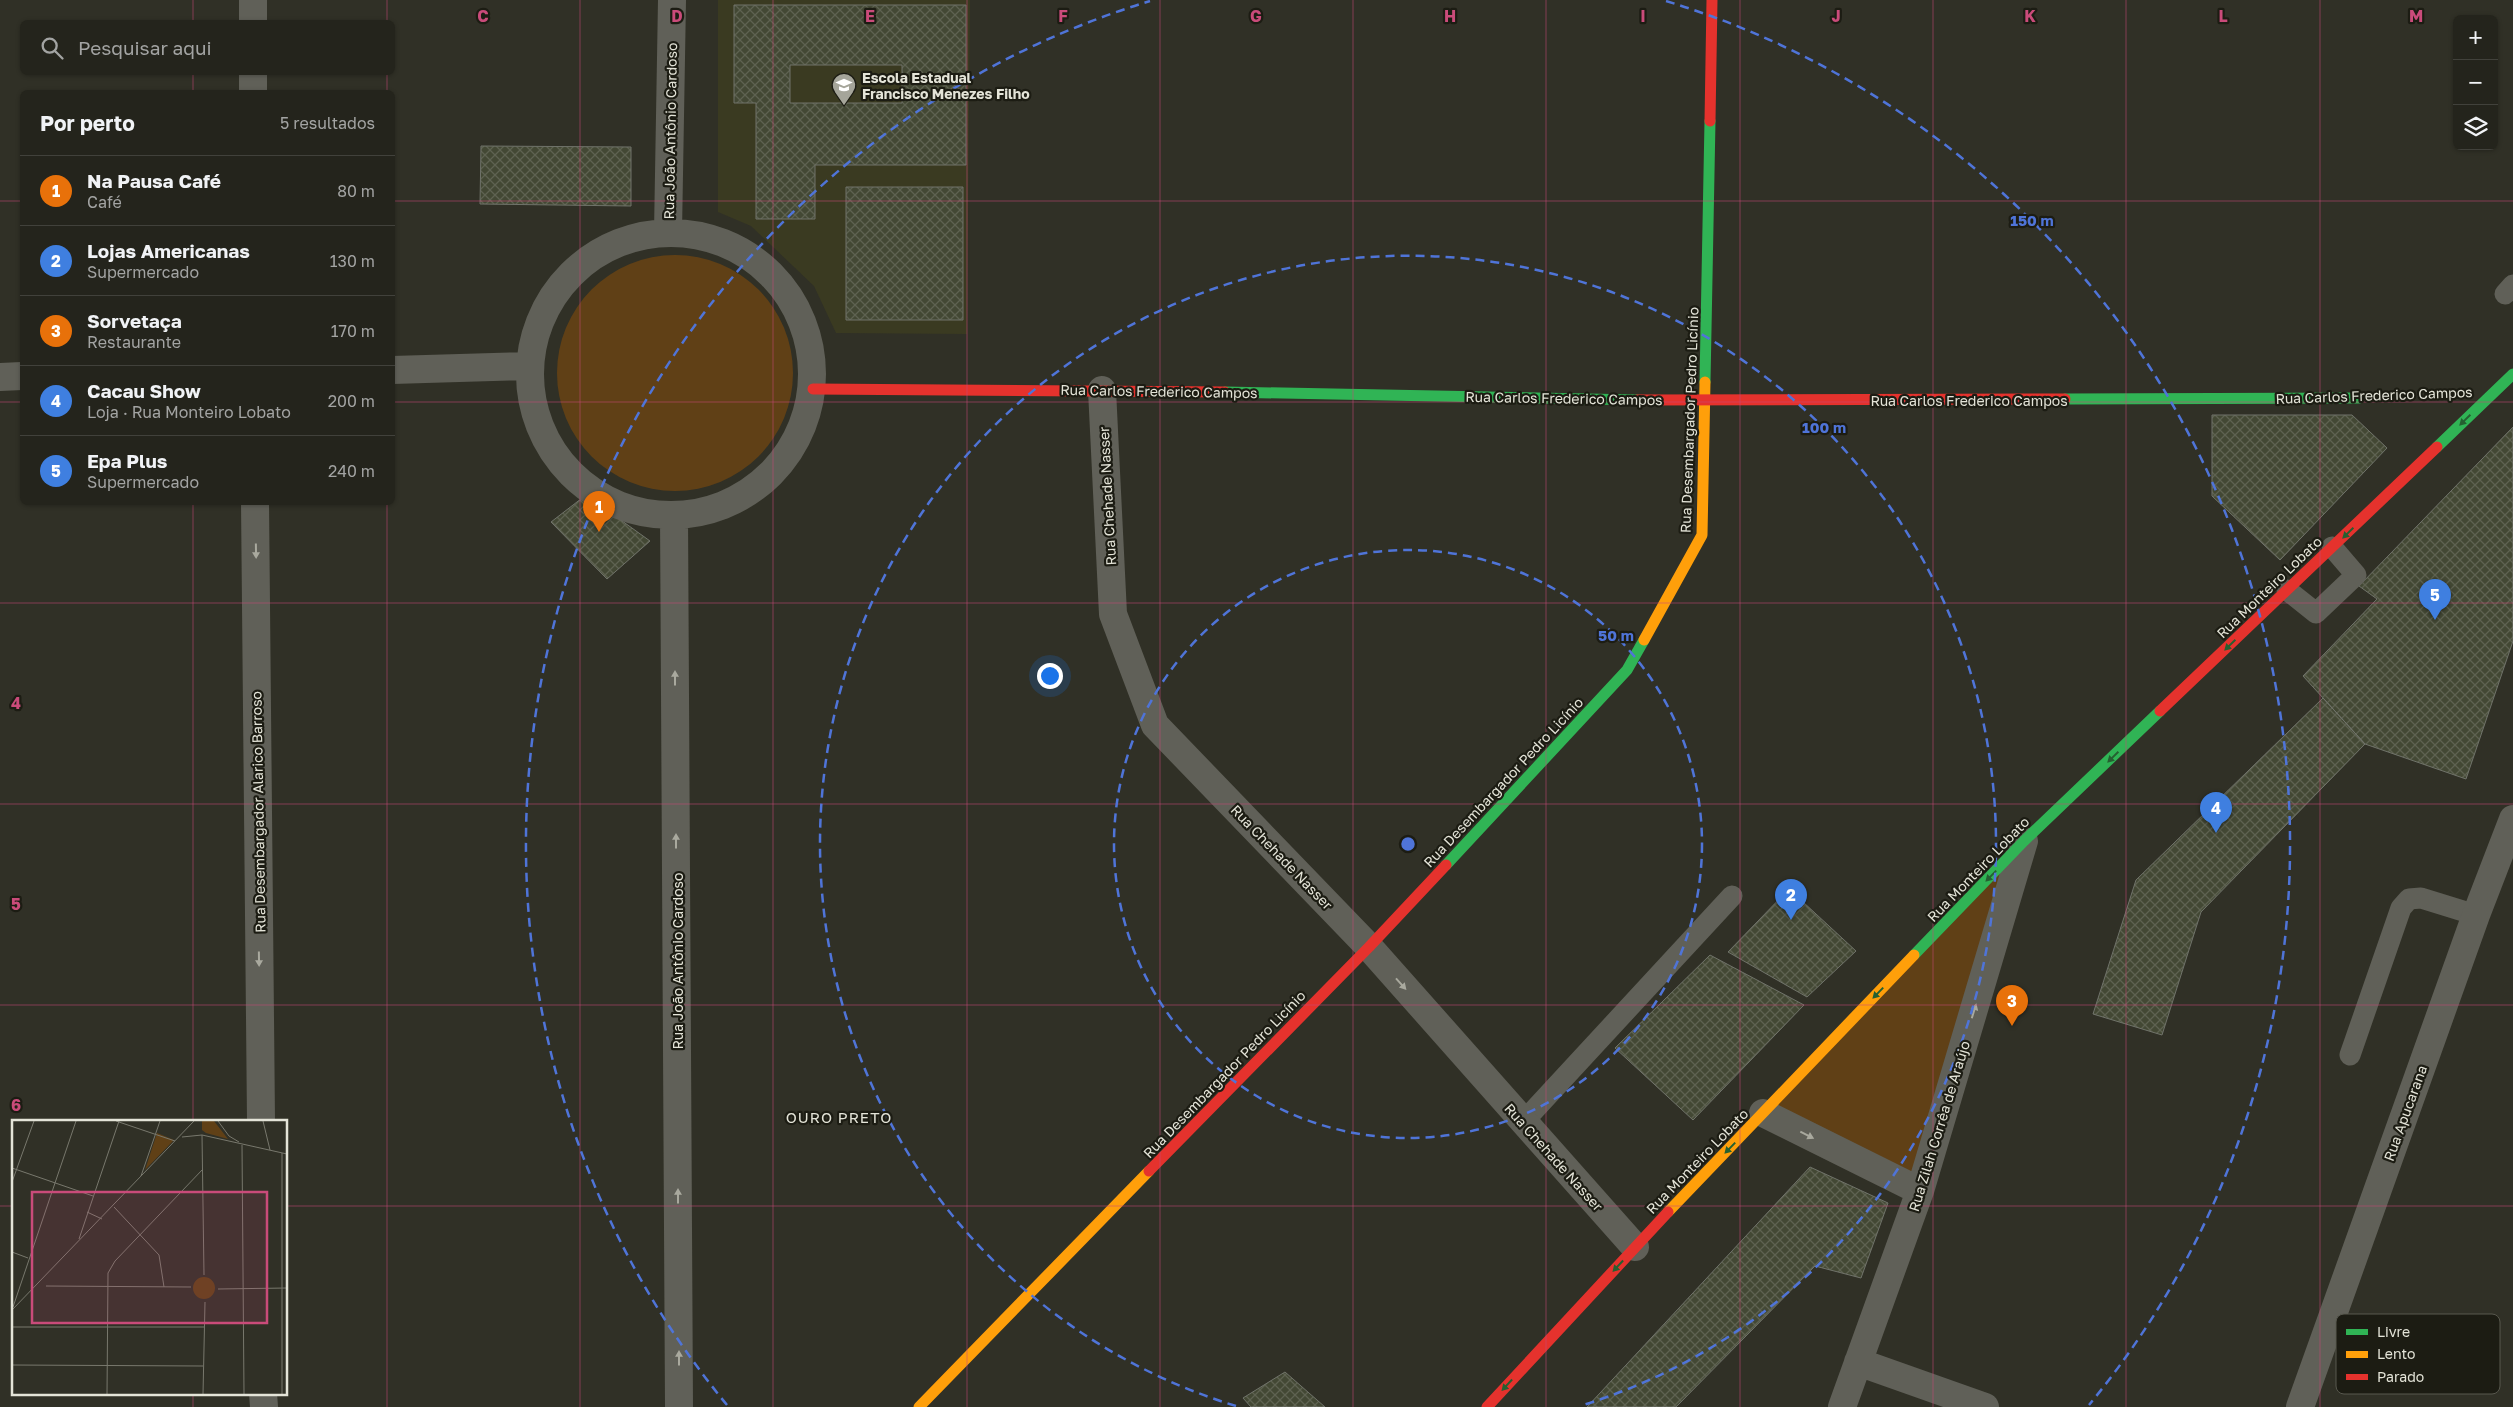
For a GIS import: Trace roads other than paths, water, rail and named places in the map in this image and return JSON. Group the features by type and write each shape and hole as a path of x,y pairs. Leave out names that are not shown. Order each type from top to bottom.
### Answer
{"street":[{"path":"253,0 253,20"},
{"name":"Rua João Antônio Cardoso","path":"668,232 672,0"},
{"name":"Rua Desembargador Pedro Licínio","path":"919,1407 1369,948 1627,670 1702,535 1712,0"},
{"path":"253,75 253,90"},
{"path":"668,232 716,239 758,261 791,297 810,340 813,388 802,428 782,463 751,491 715,508 674,515 628,509 586,488 554,454 534,413 529,366 537,325 558,288 588,258 626,239 668,232"},
{"path":"395,370 529,366"},
{"name":"Rua Monteiro Lobato","path":"1487,1407 1763,1113 2024,841 2513,374"},
{"path":"0,377 20,376"},
{"name":"Rua Carlos Frederico Campos","path":"813,388 1102,390 1706,401 2359,398"},
{"name":"Rua Chehade Nasser","path":"1102,390 1113,614 1155,725 1369,948 1635,1248"},
{"name":"Rua Desembargador Alarico Barroso","path":"255,505 261,1120"},
{"name":"Rua João Antônio Cardoso","path":"674,515 679,1407"},
{"name":"Rua Apucarana","path":"2300,1407 2476,915 2513,820"},
{"name":"Rua Zilah Corrêa de Araújo","path":"1842,1407 1920,1192 2024,841"},
{"path":"1763,1113 1920,1192"},
{"path":"1858,1362 1985,1407"},
{"path":"264,1394 264,1407"}],"lane":[{"path":"2287,590 2316,613 2356,575 2332,547"},
{"path":"1523,1122 1732,896"},
{"path":"2350,1056 2401,908 2409,899 2422,898 2476,915"}],"place":[{"name":"Escola Estadual Francisco Menezes Filho","path":"844,106"},
{"name":"Na Pausa Café","path":"599,532"},
{"name":"Epa Plus","path":"2435,620"},
{"name":"Cacau Show","path":"2216,833"},
{"name":"Lojas Americanas","path":"1791,920"},
{"name":"Sorvetaça","path":"2012,1026"}],"district":[{"name":"OURO PRETO","path":"839,1117"}]}
